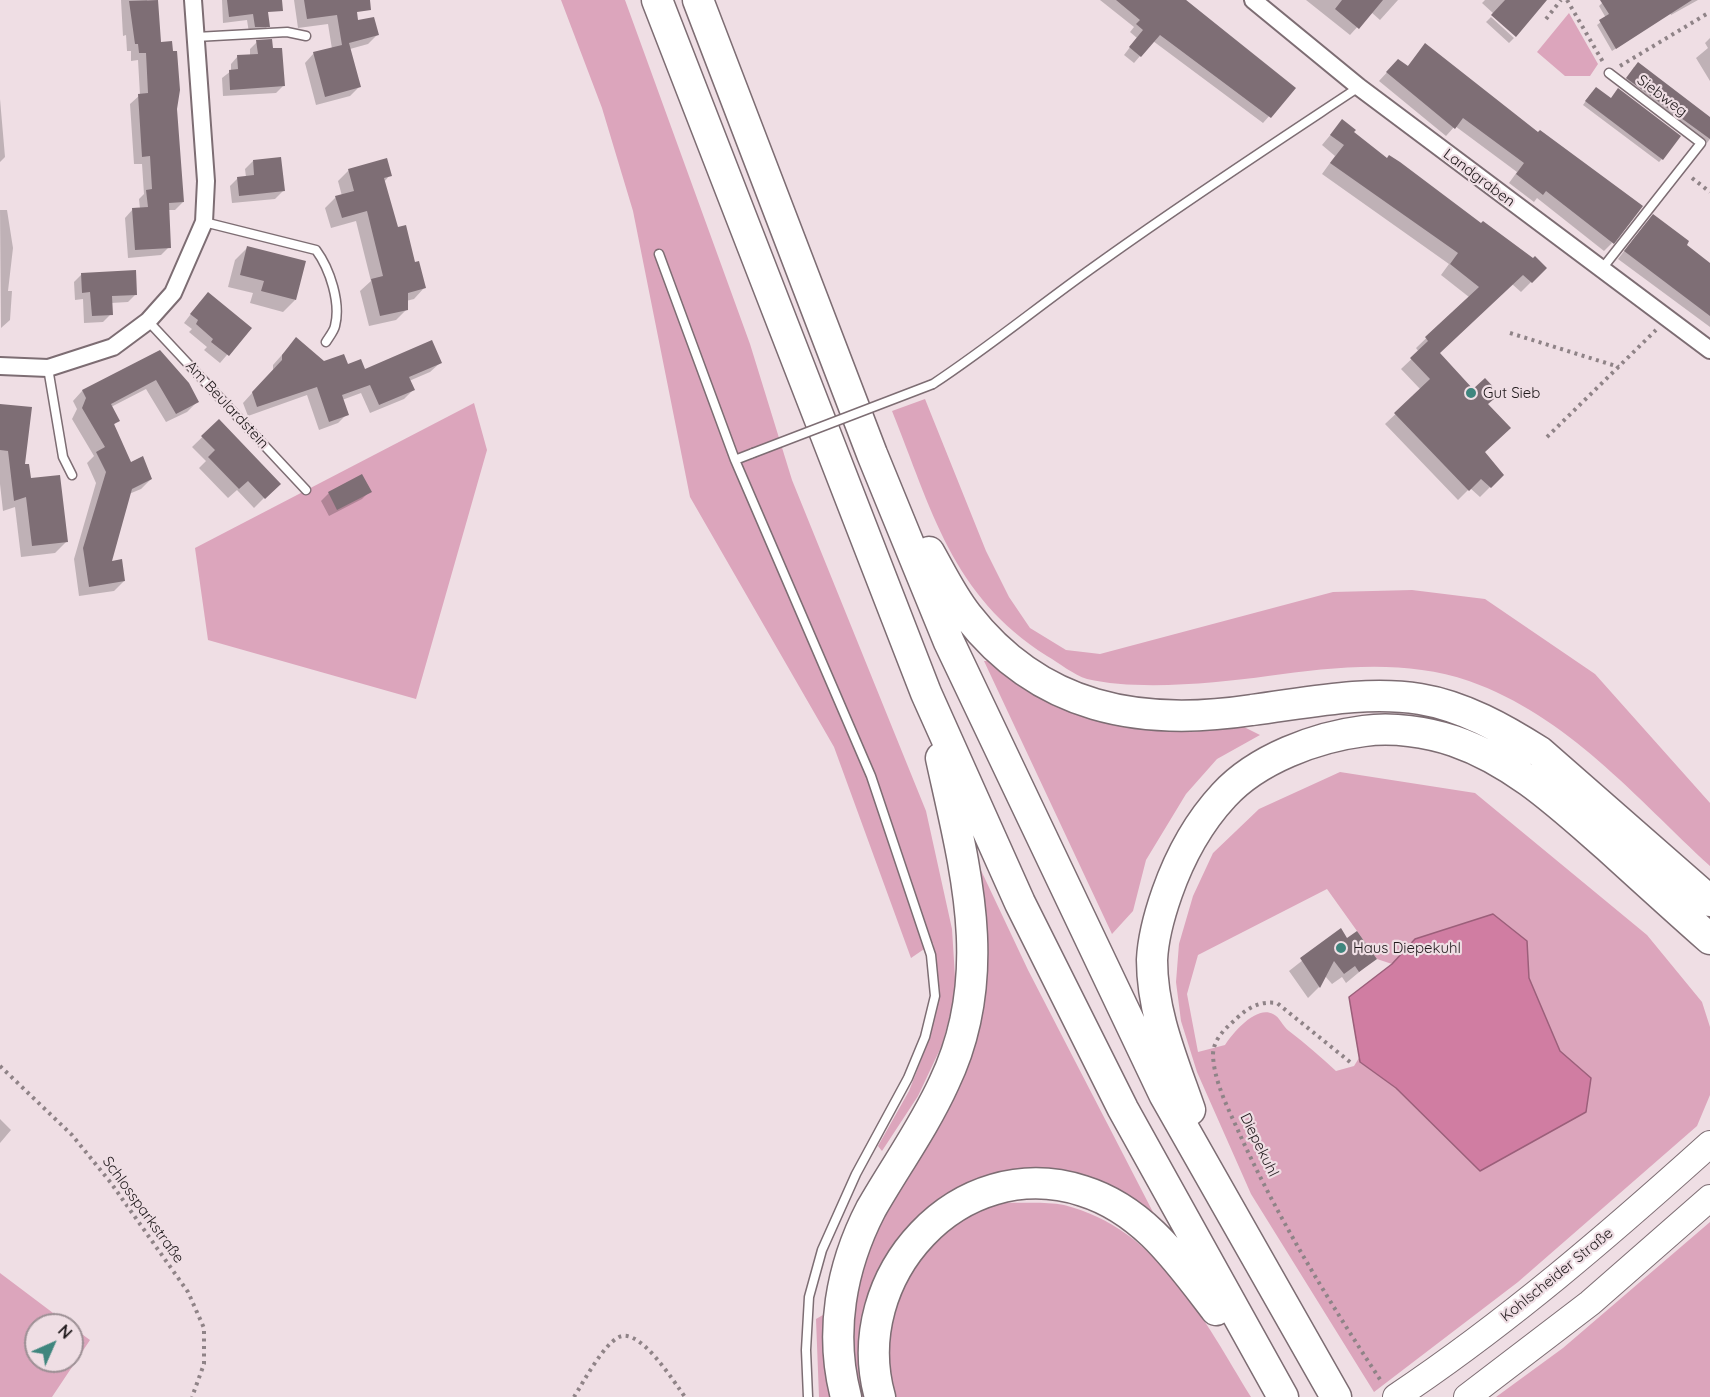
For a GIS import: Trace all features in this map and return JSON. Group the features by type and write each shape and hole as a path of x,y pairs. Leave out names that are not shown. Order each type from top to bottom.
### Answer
{"highway":[{"path":"657,0 926,693 1020,903 1123,1108 1281,1394"},
{"path":"698,0 872,454 949,642 1164,1094 1335,1397"},
{"path":"872,454 966,614 1006,656 1030,675 1059,692 1089,704 1147,716 1214,716 1358,697 1421,699 1451,707 1511,734 1540,752 1710,901"},
{"path":"846,1397 839,1364 838,1333 840,1301 846,1273 871,1209 945,1082 961,1041 969,1003 973,941 971,905 926,693"},
{"path":"1220,1195 1160,1026 1152,958 1177,863 1198,826 1226,793 1261,766 1307,745 1364,731 1428,733 1479,750 1521,775 1567,811 1710,939"},
{"path":"880,1397 875,1359 876,1325 886,1288 906,1251 928,1227 956,1206 989,1192 1038,1184 1082,1190 1119,1207 1140,1222 1174,1256 1281,1394"}],"main road":[{"name":"Kohlscheider Straße","path":"1393,1392 1534,1296 1629,1217 1710,1144"},
{"path":"1467,1397 1590,1303 1710,1198"}],"street":[{"path":"0,366 48,368 113,347 148,321 172,293 204,222 206,181 193,0"},
{"name":"Landgraben","path":"1252,0 1359,87 1710,350"}],"lane":[{"path":"195,37 287,32 306,36"},
{"name":"Siebweg","path":"1601,270 1701,143 1609,73"},
{"path":"735,460 933,384 988,348 1058,292 1144,231 1359,87"},
{"path":"204,222 316,250 326,263 336,306 335,327 326,342"},
{"path":"659,254 735,460 871,776 920,915 931,955 935,996 925,1037 908,1078 856,1174 822,1250 809,1297 806,1350 808,1397"},
{"name":"Am Beulardstein","path":"148,321 306,490"},
{"path":"48,368 63,457 72,476"}],"path":[{"path":"1546,19 1561,0"},
{"path":"1567,0 1609,73 1710,12"},
{"path":"1682,170 1710,192"},
{"path":"1547,437 1666,319"},
{"path":"1510,333 1620,367"},
{"name":"Diepekuhl","path":"1350,1062 1277,1003 1266,1001 1247,1009 1223,1030 1213,1053 1224,1100 1258,1173 1341,1321 1393,1392"},
{"name":"Schlossparkstraße","path":"0,1066 72,1135 111,1183 188,1292 204,1328 204,1364 192,1397"},
{"path":"574,1397 603,1353 618,1338 626,1335 634,1337 650,1352 685,1397"}],"shaded area":[{"path":"561,0 625,0 750,344 792,480 926,811 952,929 956,993 942,1045 918,1096 882,1151 878,1146 909,1091 927,1045 940,993 933,943 911,958 834,747 690,497 633,211 602,108"},
{"path":"1569,13 1598,64 1590,76 1565,76 1537,52"},
{"path":"925,399 986,551 1009,597 1030,628 1066,650 1100,654 1333,592 1412,590 1485,599 1595,674 1710,803 1710,866 1627,786 1569,737 1538,715 1505,696 1469,681 1444,674 1395,667 1344,668 1178,685 1107,683 1087,679 1072,672 1014,632 988,606 966,578 948,548 892,411"},
{"path":"474,403 487,450 416,699 208,640 195,548"},
{"path":"984,661 993,661 1168,727 1192,732 1242,726 1260,735 1217,759 1186,794 1146,860 1133,911 1112,934"},
{"path":"1340,772 1475,793 1647,935 1702,1002 1710,1027 1710,1095 1697,1126 1518,1282 1374,1392 1251,1194 1197,1072 1181,1021 1176,982 1179,944 1193,896 1213,853 1259,809","holes":["1327,889 1377,959 1392,964 1415,939 1526,941 1529,978 1560,1051 1590,1078 1396,1088 1360,1062 1359,1058 1354,1066 1336,1071 1287,1029 1275,1015 1266,1012 1252,1017 1233,1034 1225,1045 1198,1052 1187,994 1198,955"]},
{"path":"978,864 1028,970 1155,1216 1058,1175 910,1231 870,1397 858,1397 851,1311 862,1261 885,1207 948,1100"},
{"path":"1493,914 1527,941 1529,978 1560,1051 1591,1078 1586,1112 1480,1171 1396,1088 1360,1062 1349,997 1392,964 1415,939"},
{"path":"999,1202 1064,1205 1097,1217 1127,1234 1153,1256 1176,1281 1215,1338 1251,1397 895,1397 889,1372 887,1347 890,1321 897,1297 908,1273 922,1252 940,1233 960,1218"},
{"path":"1710,1222 1710,1397 1496,1397 1563,1348"},
{"path":"0,1273 53,1313 24,1313 24,1373 68,1373 52,1397 0,1397"},
{"path":"823,1315 833,1397 819,1397 816,1319"},
{"path":"84,1336 90,1340 84,1349"}],"building":[{"path":"158,0 161,42 172,41 173,51 177,51 180,90 177,109 184,202 169,203 171,248 135,250 132,208 148,207 146,190 152,189 150,156 142,157 138,94 148,93 146,53 139,53 138,44 135,44 129,1"},
{"path":"227,0 282,0 283,11 268,12 270,27 255,27 253,14 229,17"},
{"path":"304,0 370,0 371,10 357,12 358,20 374,17 379,35 349,43 361,87 325,97 313,52 342,45 337,15 307,19"},
{"path":"1116,0 1186,0 1296,88 1271,118 1160,35 1141,57 1129,47 1143,30 1136,24 1140,20"},
{"path":"1342,0 1383,0 1359,29 1335,9"},
{"path":"1505,0 1547,0 1516,37 1491,15"},
{"path":"1600,0 1692,0 1616,49 1599,20 1609,14"},
{"path":"272,39 273,48 282,48 285,86 230,90 229,70 238,69 237,55 258,54 256,40"},
{"path":"1425,43 1538,132 1540,130 1643,206 1614,244 1546,191 1543,195 1516,174 1524,163 1463,118 1455,129 1386,72 1398,59 1408,66"},
{"path":"1638,62 1710,117 1710,139 1626,78"},
{"path":"1596,87 1611,98 1618,88 1681,136 1663,160 1585,101"},
{"path":"1342,119 1356,130 1354,132 1387,158 1389,155 1400,162 1481,223 1483,221 1533,258 1535,256 1547,268 1532,283 1523,275 1440,353 1473,389 1485,378 1500,394 1488,404 1511,428 1485,452 1504,475 1491,488 1481,479 1469,491 1394,413 1430,379 1410,358 1428,341 1425,337 1479,287 1450,264 1458,253 1330,163 1344,145 1330,135"},
{"path":"281,157 285,191 239,196 237,177 254,175 253,160"},
{"path":"387,158 392,176 384,178 398,227 406,225 415,262 419,261 426,288 408,293 408,310 380,316 371,279 383,276 367,211 342,218 335,196 354,191 348,169"},
{"path":"1653,214 1689,241 1687,245 1710,263 1710,316 1624,251"},
{"path":"247,246 306,261 296,300 261,291 264,281 240,275"},
{"path":"136,270 137,295 112,296 113,315 92,316 90,292 82,293 81,273"},
{"path":"208,292 252,328 229,356 211,342 213,339 196,324 198,320 190,314"},
{"path":"296,337 324,361 344,354 348,364 361,359 365,369 432,340 442,363 409,377 415,390 379,405 370,385 342,395 349,415 329,422 317,387 257,407 252,392 282,360 282,355"},
{"path":"160,350 189,383 199,402 176,414 156,380 111,404 120,421 114,424 131,462 143,456 152,479 132,489 112,561 122,559 125,581 89,587 83,548 106,472 96,452 105,447 82,408 86,398 82,390"},
{"path":"0,404 32,407 25,464 29,464 31,478 60,475 68,542 32,546 26,497 14,501 8,451 0,450"},
{"path":"219,419 281,484 265,499 248,481 239,489 208,457 215,450 201,436"},
{"path":"362,474 372,492 337,510 328,492"},
{"name":"Haus Diepekuhl","path":"1341,928 1347,938 1357,931 1377,959 1359,972 1355,966 1344,974 1334,961 1320,988 1300,958"}],"place":[{"name":"Gut Sieb","path":"1471,393"},
{"name":"Haus Diepekuhl","path":"1341,948"}]}
